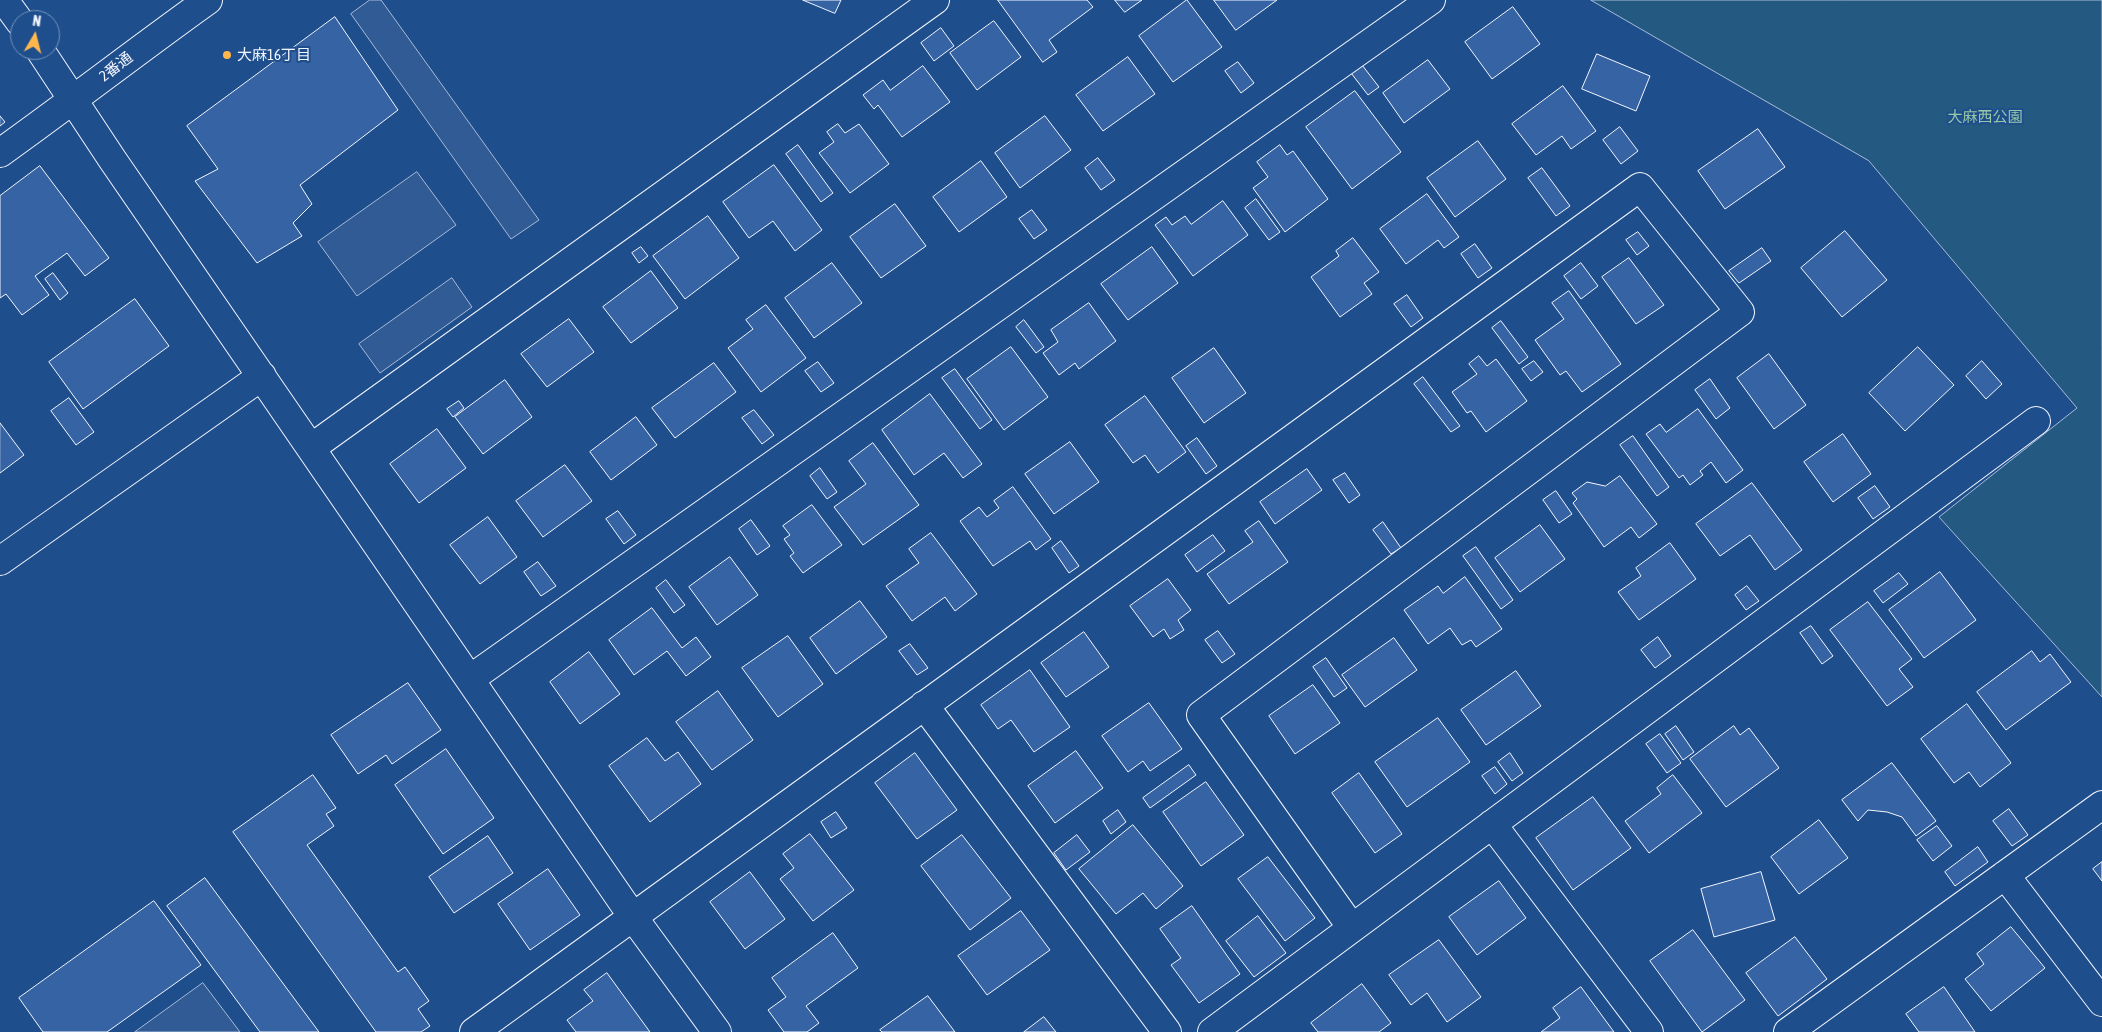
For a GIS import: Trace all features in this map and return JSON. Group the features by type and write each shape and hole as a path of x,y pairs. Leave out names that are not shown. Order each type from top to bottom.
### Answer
{"street":[{"name":"2番通","path":"0,153 75,100 119,64 208,0"},
{"path":"311,448 935,0"},
{"path":"470,679 1431,0"},
{"path":"47,60 112,159 633,917 717,1032"},
{"path":"474,1032 1640,187 1740,312 1201,715 1352,928"},
{"path":"0,560 262,376"},
{"path":"1212,1032 2036,421"},
{"path":"924,706 1166,1032"},
{"path":"1788,1032 2102,805"},
{"path":"1492,824 1649,1032"},
{"path":"2005,875 2102,1002"}],"green space":[{"name":"大麻西公園","path":"1591,0 2102,0 2102,697 1939,517 2077,408 1869,161"}],"shaded area":[{"path":"370,0 381,0 539,220 511,239 351,14"},
{"path":"417,172 456,225 357,296 318,242"},
{"path":"452,278 472,307 380,373 359,344"},
{"path":"203,983 240,1032 135,1032"}],"building":[{"path":"803,0 841,0 835,13"},
{"path":"998,0 1087,0 1093,7 1049,40 1057,52 1043,62"},
{"path":"1115,0 1142,0 1125,12"},
{"path":"1187,0 1222,47 1173,82 1139,36"},
{"path":"1214,0 1277,0 1236,30"},
{"path":"1513,7 1540,44 1492,79 1465,42"},
{"path":"335,17 398,110 300,185 312,204 293,223 302,236 257,263 195,181 218,169 187,126"},
{"path":"994,21 1021,57 977,90 950,53"},
{"path":"941,28 954,46 934,61 921,43"},
{"path":"1597,54 1650,76 1636,111 1582,89"},
{"path":"1128,57 1155,94 1103,131 1076,95"},
{"path":"1428,60 1450,89 1404,123 1383,93"},
{"path":"1238,62 1254,83 1241,93 1225,71"},
{"path":"1362,65 1379,87 1368,95 1351,73"},
{"path":"923,66 950,102 902,137 878,105 874,109 863,95 883,80 890,90"},
{"path":"1563,86 1596,131 1571,149 1562,136 1536,155 1512,124"},
{"path":"1355,91 1401,152 1352,189 1306,127"},
{"path":"0,116 5,122 0,126"},
{"path":"1045,116 1071,150 1020,188 995,153"},
{"path":"838,124 845,133 859,124 889,164 850,193 819,153 834,142 827,132"},
{"path":"1620,127 1638,151 1621,164 1603,140"},
{"path":"1758,129 1785,167 1725,209 1698,171"},
{"path":"1478,141 1506,179 1455,217 1427,178"},
{"path":"798,145 833,193 821,202 786,154"},
{"path":"1280,145 1287,155 1293,151 1328,199 1285,232 1253,188 1268,177 1257,162"},
{"path":"1098,158 1115,180 1101,190 1085,168"},
{"path":"981,161 1007,197 959,232 933,197"},
{"path":"774,165 822,230 795,251 773,221 749,238 723,202"},
{"path":"40,166 109,258 85,276 67,253 35,276 49,295 22,315 6,294 0,298 0,196"},
{"path":"1542,168 1570,206 1556,216 1528,178"},
{"path":"1427,194 1459,237 1444,248 1438,240 1406,264 1380,229"},
{"path":"1256,199 1280,232 1269,240 1245,208"},
{"path":"1223,201 1248,235 1193,276 1155,225 1166,217 1172,225 1185,216 1191,224"},
{"path":"895,204 926,246 881,278 850,237"},
{"path":"1032,210 1047,230 1034,239 1019,219"},
{"path":"708,216 739,258 685,299 653,256"},
{"path":"1845,231 1887,280 1842,317 1801,268"},
{"path":"1638,232 1649,246 1637,255 1626,240"},
{"path":"1353,238 1379,272 1364,283 1372,294 1340,317 1311,277 1339,256 1336,251"},
{"path":"1475,244 1492,268 1478,278 1461,254"},
{"path":"641,247 648,256 639,263 632,253"},
{"path":"1152,247 1178,283 1128,320 1101,284"},
{"path":"1762,248 1771,261 1739,283 1729,271"},
{"path":"1629,258 1664,305 1636,324 1602,277"},
{"path":"832,263 862,303 814,338 785,298"},
{"path":"1581,263 1598,286 1581,299 1564,276"},
{"path":"651,271 678,308 631,343 603,307"},
{"path":"53,273 68,293 60,300 45,279"},
{"path":"1569,291 1621,364 1582,392 1566,371 1560,375 1535,340 1564,319 1552,303"},
{"path":"1407,295 1423,318 1411,327 1394,304"},
{"path":"135,299 169,346 83,409 49,362"},
{"path":"1089,303 1116,341 1079,369 1075,363 1059,375 1043,353 1058,342 1051,330"},
{"path":"766,305 806,358 761,392 728,348 753,329 746,320"},
{"path":"569,319 594,352 547,387 521,354"},
{"path":"1024,320 1044,347 1036,353 1016,327"},
{"path":"1501,321 1528,357 1519,364 1492,328"},
{"path":"1011,347 1048,397 1004,430 967,379"},
{"path":"1918,347 1954,385 1905,431 1869,393"},
{"path":"1214,348 1246,393 1204,423 1172,378"},
{"path":"1769,354 1806,405 1774,429 1737,378"},
{"path":"1479,356 1487,366 1496,359 1527,401 1486,432 1471,411 1467,413 1452,392 1477,374 1469,364"},
{"path":"1534,361 1543,372 1531,381 1522,369"},
{"path":"1982,361 2002,384 1986,399 1966,376"},
{"path":"818,362 834,383 821,392 805,371"},
{"path":"714,363 736,392 675,438 652,408"},
{"path":"955,369 992,420 980,429 942,378"},
{"path":"1423,377 1460,426 1451,432 1414,384"},
{"path":"1710,379 1730,408 1716,419 1695,390"},
{"path":"505,380 532,417 483,454 455,417"},
{"path":"930,394 982,464 963,478 944,453 914,475 882,430"},
{"path":"1145,396 1186,452 1158,473 1145,455 1133,463 1105,425"},
{"path":"69,398 94,432 76,445 51,411"},
{"path":"459,401 464,408 453,417 447,409"},
{"path":"1698,409 1743,470 1726,483 1711,462 1700,471 1703,475 1690,485 1683,475 1679,478 1646,434 1660,424 1666,432"},
{"path":"754,410 774,435 762,444 742,418"},
{"path":"636,417 657,445 611,480 590,452"},
{"path":"0,423 24,455 0,473"},
{"path":"437,429 466,468 419,503 390,464"},
{"path":"1843,434 1871,474 1833,502 1804,462"},
{"path":"1633,436 1669,487 1657,496 1620,445"},
{"path":"1197,438 1217,466 1206,474 1186,446"},
{"path":"1070,442 1099,482 1054,514 1025,474"},
{"path":"873,443 919,505 863,545 834,507 866,484 849,461"},
{"path":"565,465 592,501 543,537 516,501"},
{"path":"820,468 837,492 827,499 810,476"},
{"path":"1307,469 1322,490 1275,524 1260,502"},
{"path":"1345,473 1360,495 1349,503 1333,480"},
{"path":"1620,476 1657,524 1639,538 1631,527 1604,547 1573,503 1577,499 1572,493 1587,482 1605,486"},
{"path":"1752,483 1802,550 1775,570 1750,535 1720,556 1696,524"},
{"path":"1875,486 1890,507 1873,519 1858,498"},
{"path":"1013,487 1051,539 1036,550 1030,541 993,566 960,521 979,507 987,517 999,508 994,501"},
{"path":"1556,491 1572,514 1559,523 1543,500"},
{"path":"812,505 842,545 803,573 790,556 794,553 784,539 790,535 783,526"},
{"path":"618,511 636,535 624,544 606,519"},
{"path":"488,517 517,557 480,584 450,545"},
{"path":"751,520 770,546 757,555 739,529"},
{"path":"1259,521 1288,562 1229,604 1207,574 1253,542 1245,531"},
{"path":"1383,522 1401,548 1391,554 1373,530"},
{"path":"1540,525 1565,559 1520,592 1495,558"},
{"path":"931,533 977,594 955,611 945,597 912,621 886,586 919,563 909,549"},
{"path":"1213,535 1225,551 1197,572 1185,555"},
{"path":"1061,541 1079,566 1069,573 1052,548"},
{"path":"1670,543 1696,579 1639,620 1618,592 1641,576 1636,568"},
{"path":"1476,547 1513,600 1501,609 1463,556"},
{"path":"730,557 758,595 717,625 689,587"},
{"path":"538,562 556,586 541,596 524,572"},
{"path":"1940,572 1976,620 1924,658 1889,610"},
{"path":"1899,573 1908,584 1883,603 1874,591"},
{"path":"1465,577 1502,629 1476,647 1471,640 1462,645 1450,628 1428,644 1404,610 1438,586 1443,593"},
{"path":"1168,579 1191,610 1178,620 1184,630 1170,639 1164,629 1153,637 1130,606"},
{"path":"666,580 685,605 674,613 656,588"},
{"path":"1747,586 1759,601 1746,610 1735,595"},
{"path":"860,601 887,637 836,674 810,638"},
{"path":"1868,602 1912,659 1899,669 1913,687 1887,706 1830,630"},
{"path":"652,608 682,648 696,637 711,657 686,676 667,651 634,675 609,640"},
{"path":"1811,626 1833,656 1822,664 1800,633"},
{"path":"1218,631 1235,654 1222,663 1205,640"},
{"path":"1084,632 1109,667 1066,697 1041,663"},
{"path":"788,636 823,684 778,717 742,668"},
{"path":"1658,637 1671,656 1655,668 1641,650"},
{"path":"1394,638 1417,670 1365,707 1342,675"},
{"path":"910,644 928,668 917,675 899,651"},
{"path":"2032,651 2040,662 2050,654 2071,682 2006,730 1977,692"},
{"path":"589,652 620,694 580,724 550,682"},
{"path":"1326,658 1347,688 1334,697 1313,667"},
{"path":"1030,670 1070,727 1034,752 1011,720 998,729 981,705"},
{"path":"1516,671 1541,706 1486,745 1461,710"},
{"path":"408,683 441,730 392,764 386,755 358,774 331,735"},
{"path":"1313,685 1340,723 1295,754 1269,716"},
{"path":"718,691 753,740 712,770 676,722"},
{"path":"1149,703 1182,749 1150,771 1143,761 1128,772 1102,736"},
{"path":"1967,704 2011,763 1980,787 1969,772 1954,783 1921,739"},
{"path":"1438,718 1470,762 1407,807 1375,762"},
{"path":"1676,726 1694,752 1683,760 1665,734"},
{"path":"1734,726 1740,735 1749,728 1779,768 1726,807 1690,759"},
{"path":"1660,734 1681,763 1667,773 1646,744"},
{"path":"647,738 665,761 678,752 701,784 650,822 609,766"},
{"path":"446,749 494,818 443,854 395,785"},
{"path":"1076,751 1103,788 1055,823 1028,786"},
{"path":"915,753 957,810 917,839 875,783"},
{"path":"1510,753 1523,773 1512,781 1498,762"},
{"path":"1892,763 1936,821 1916,836 1902,817 1887,812 1868,810 1858,821 1842,800"},
{"path":"1189,765 1196,775 1150,808 1143,798"},
{"path":"1495,767 1507,784 1495,794 1482,776"},
{"path":"1359,773 1402,834 1375,853 1332,793"},
{"path":"313,775 336,808 326,814 334,826 307,845 398,972 405,967 429,1001 418,1009 430,1026 421,1032 376,1032 233,832"},
{"path":"1673,775 1702,813 1649,853 1625,821 1661,794 1657,788"},
{"path":"1206,782 1244,835 1201,866 1163,812"},
{"path":"1593,797 1631,848 1573,890 1536,838"},
{"path":"2009,809 2028,835 2012,846 1993,821"},
{"path":"1118,810 1126,822 1111,834 1103,821"},
{"path":"836,812 847,828 831,838 821,822"},
{"path":"1819,820 1848,858 1799,894 1771,857"},
{"path":"1133,825 1183,886 1156,909 1143,893 1116,914 1079,869"},
{"path":"1937,826 1952,846 1933,861 1917,840"},
{"path":"810,834 854,890 813,921 780,879 794,868 783,854"},
{"path":"962,835 1011,898 970,930 921,866"},
{"path":"1077,835 1090,852 1066,870 1054,853"},
{"path":"488,836 513,873 454,913 429,877"},
{"path":"1978,847 1988,862 1955,886 1945,872"},
{"path":"1268,857 1315,918 1285,941 1238,879"},
{"path":"2102,862 2102,881 2093,869"},
{"path":"548,869 580,915 530,950 498,904"},
{"path":"750,872 785,919 745,949 710,902"},
{"path":"1761,872 1775,920 1714,937 1701,889"},
{"path":"205,878 319,1032 260,1032 167,906"},
{"path":"1499,881 1526,918 1477,955 1449,917"},
{"path":"154,901 201,965 107,1032 43,1032 19,998"},
{"path":"1192,906 1240,974 1199,1003 1171,965 1181,958 1160,929"},
{"path":"1021,911 1050,950 987,995 958,956"},
{"path":"1258,916 1286,953 1254,977 1226,941"},
{"path":"2011,927 2045,968 1991,1011 1965,979 1984,964 1977,954"},
{"path":"1693,930 1745,1000 1702,1032 1650,961"},
{"path":"833,933 858,968 806,1006 819,1023 807,1032 784,1032 768,1010 786,997 772,978"},
{"path":"1795,937 1827,979 1778,1016 1746,973"},
{"path":"1439,940 1481,997 1447,1022 1427,993 1411,1005 1389,975"},
{"path":"607,973 650,1032 576,1032 567,1020 593,1001 584,990"},
{"path":"1362,984 1391,1023 1379,1032 1318,1032 1311,1023"},
{"path":"1581,987 1614,1032 1541,1032 1560,1018 1553,1008"},
{"path":"1944,987 1975,1032 1919,1032 1906,1014"},
{"path":"928,996 955,1032 882,1032 880,1030"},
{"path":"1044,1017 1056,1032 1024,1032"}],"place":[{"name":"大麻16丁目","path":"227,55"}]}
